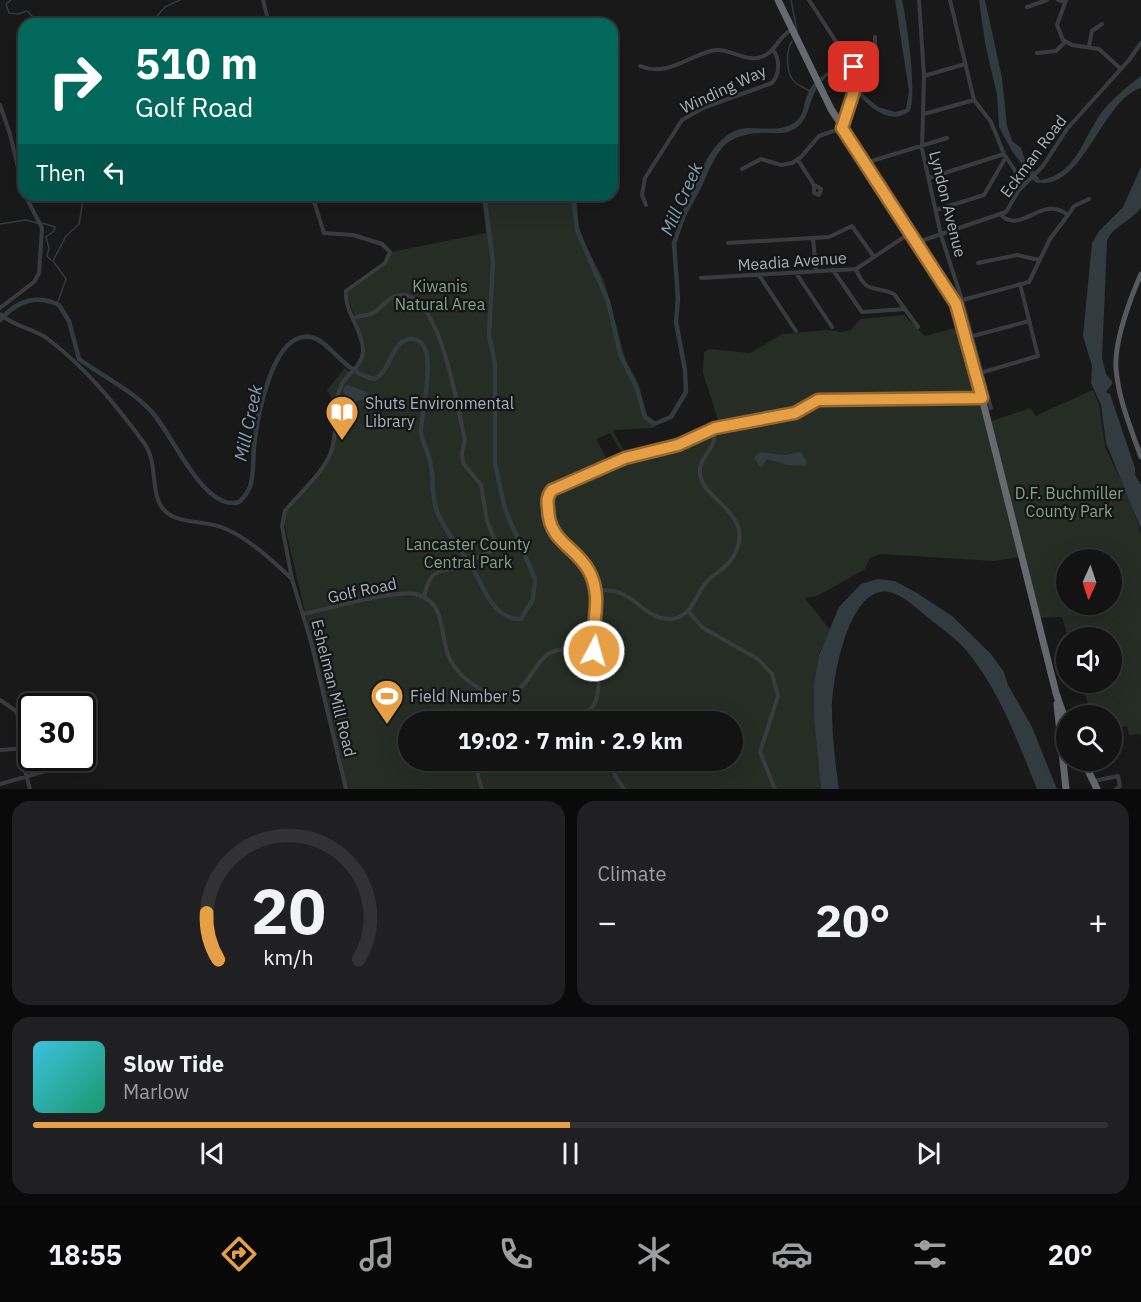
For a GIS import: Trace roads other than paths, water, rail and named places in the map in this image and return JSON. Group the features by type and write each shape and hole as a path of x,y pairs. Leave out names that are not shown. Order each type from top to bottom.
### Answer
{"highway":[{"path":"778,0 821,92 842,128 910,233 959,301 979,373 982,398 1060,705"},
{"path":"1056,693 1057,705"},
{"path":"1064,771 1066,789"},
{"path":"1088,771 1097,789"}],"main road":[{"path":"1141,274 1119,340 1116,364 1125,406 1141,457"}],"street":[{"path":"263,0 268,18"},
{"path":"742,169 757,160 781,165 798,160 819,136 842,128 857,82 856,71 809,0"},
{"name":"Lyndon Avenue","path":"920,0 924,76 921,146 941,235 959,301 973,336 979,373 991,408"},
{"path":"950,0 974,100 991,122 1005,156 1026,183"},
{"path":"1027,7 1047,0"},
{"path":"1058,0 1065,1 1057,25 1059,35 1065,42 1099,49 1121,69"},
{"path":"1089,46 1092,31 1102,24"},
{"name":"Winding Way","path":"646,205 642,195 645,178 679,123 694,112 772,82 776,76 778,62 773,50 782,35 791,30"},
{"path":"856,71 876,60 875,37"},
{"path":"1037,53 1056,51 1065,42"},
{"name":"Eckman Road","path":"917,243 1001,215 1036,174 1070,125 1121,69 1141,43"},
{"path":"640,66 669,68 713,50 755,59 773,50"},
{"path":"924,76 965,64"},
{"path":"923,114 974,100"},
{"path":"0,105 18,168"},
{"path":"864,163 947,138"},
{"path":"929,178 1005,156"},
{"path":"936,210 984,195 1005,156"},
{"path":"798,160 814,185"},
{"path":"959,301 1030,280 1053,233 1074,206 1089,199"},
{"path":"0,308 34,282 39,273 42,228 28,201"},
{"name":"Eshelman Mill Road","path":"314,201 324,233 353,235 382,244 390,252 387,260 381,266 346,291 363,348 358,365 338,394 338,420 330,454 283,517 292,579 303,614 346,789"},
{"path":"1001,215 1008,221 1018,220 1041,209 1055,208 1068,215"},
{"path":"728,243 834,236 853,226 874,257"},
{"name":"Meadia Avenue","path":"701,278 856,268 910,233"},
{"path":"813,238 816,271"},
{"path":"978,263 1017,255 1039,260"},
{"path":"856,268 867,287 892,293 918,327"},
{"path":"833,270 862,312 905,309"},
{"path":"796,273 832,327"},
{"path":"759,275 796,331"},
{"path":"979,373 1037,358 1020,284"},
{"path":"354,318 373,313 388,299 401,295 414,298 425,308 447,355 465,441 462,452 463,463 481,485 485,513 498,548 473,559"},
{"path":"1,315 45,337 98,384 149,450 154,465 158,498 166,512 177,518 227,529 292,579"},
{"path":"973,336 1029,321"},
{"path":"586,711 595,704 598,693 591,640 597,623 597,591 585,564 554,533 548,517 550,492 625,458 678,445 715,428 795,413 820,399 982,398"},
{"path":"597,591 611,590 626,594 663,619 677,618 688,611 705,584 730,560 737,542 732,515 705,485 700,473 701,463 716,442 715,428"},
{"path":"464,565 432,574 426,583 424,597 440,614 445,646 454,667 468,681 493,694 507,694 518,690 549,653 581,647 591,640"},
{"name":"Golf Road","path":"303,614 403,593 424,597"},
{"path":"688,611 703,628 758,659 776,681 776,703 760,752 775,789"},
{"path":"0,700 14,709 18,717"},
{"path":"0,750 18,749"},
{"path":"25,771 30,789"},
{"path":"0,784 46,771"},
{"path":"476,771 482,789"},
{"path":"614,771 624,789"},
{"path":"1091,778 1118,776 1120,786 1116,789"}],"waterway":[{"path":"11,0 6,4 9,13 18,14 27,11 34,18"},
{"path":"155,18 165,7 180,0"},
{"path":"791,0 797,31"},
{"path":"792,41 788,69 792,79 809,91"},
{"name":"Mill Creek","path":"1132,88 1141,82"},
{"path":"57,304 66,279 53,261 66,236 79,224 83,201"},
{"name":"Mill Creek","path":"0,320 13,308 27,301 42,300 59,305 69,321 79,359 142,402 158,420 201,483 213,495 226,502 239,502 250,487 254,446 263,398 277,361 286,347 297,339 311,337 325,345 355,371 375,379 385,370 399,345 410,339 420,341 428,362 421,434 430,461 434,500 438,514 494,605 501,613 521,619 533,599 535,579 505,509 495,463 495,364 489,335 493,262 485,201"},
{"name":"Mill Creek","path":"574,201 577,230 608,301 620,354 637,389 645,417 654,424 671,417 686,392 685,370 676,322 678,299 674,243 684,215"},
{"path":"0,224 26,220 37,223"},
{"path":"42,223 55,227 54,231 46,237 49,248 47,256 51,260"}],"place":[{"name":"Shuts Environmental Library","path":"342,441"},
{"name":"Field Number 5","path":"387,725"}],"park label":[{"name":"Kiwanis Natural Area","path":"440,295"},
{"name":"D.F. Buchmiller County Park","path":"1069,502"},
{"name":"Lancaster County Central Park","path":"468,553"}]}
